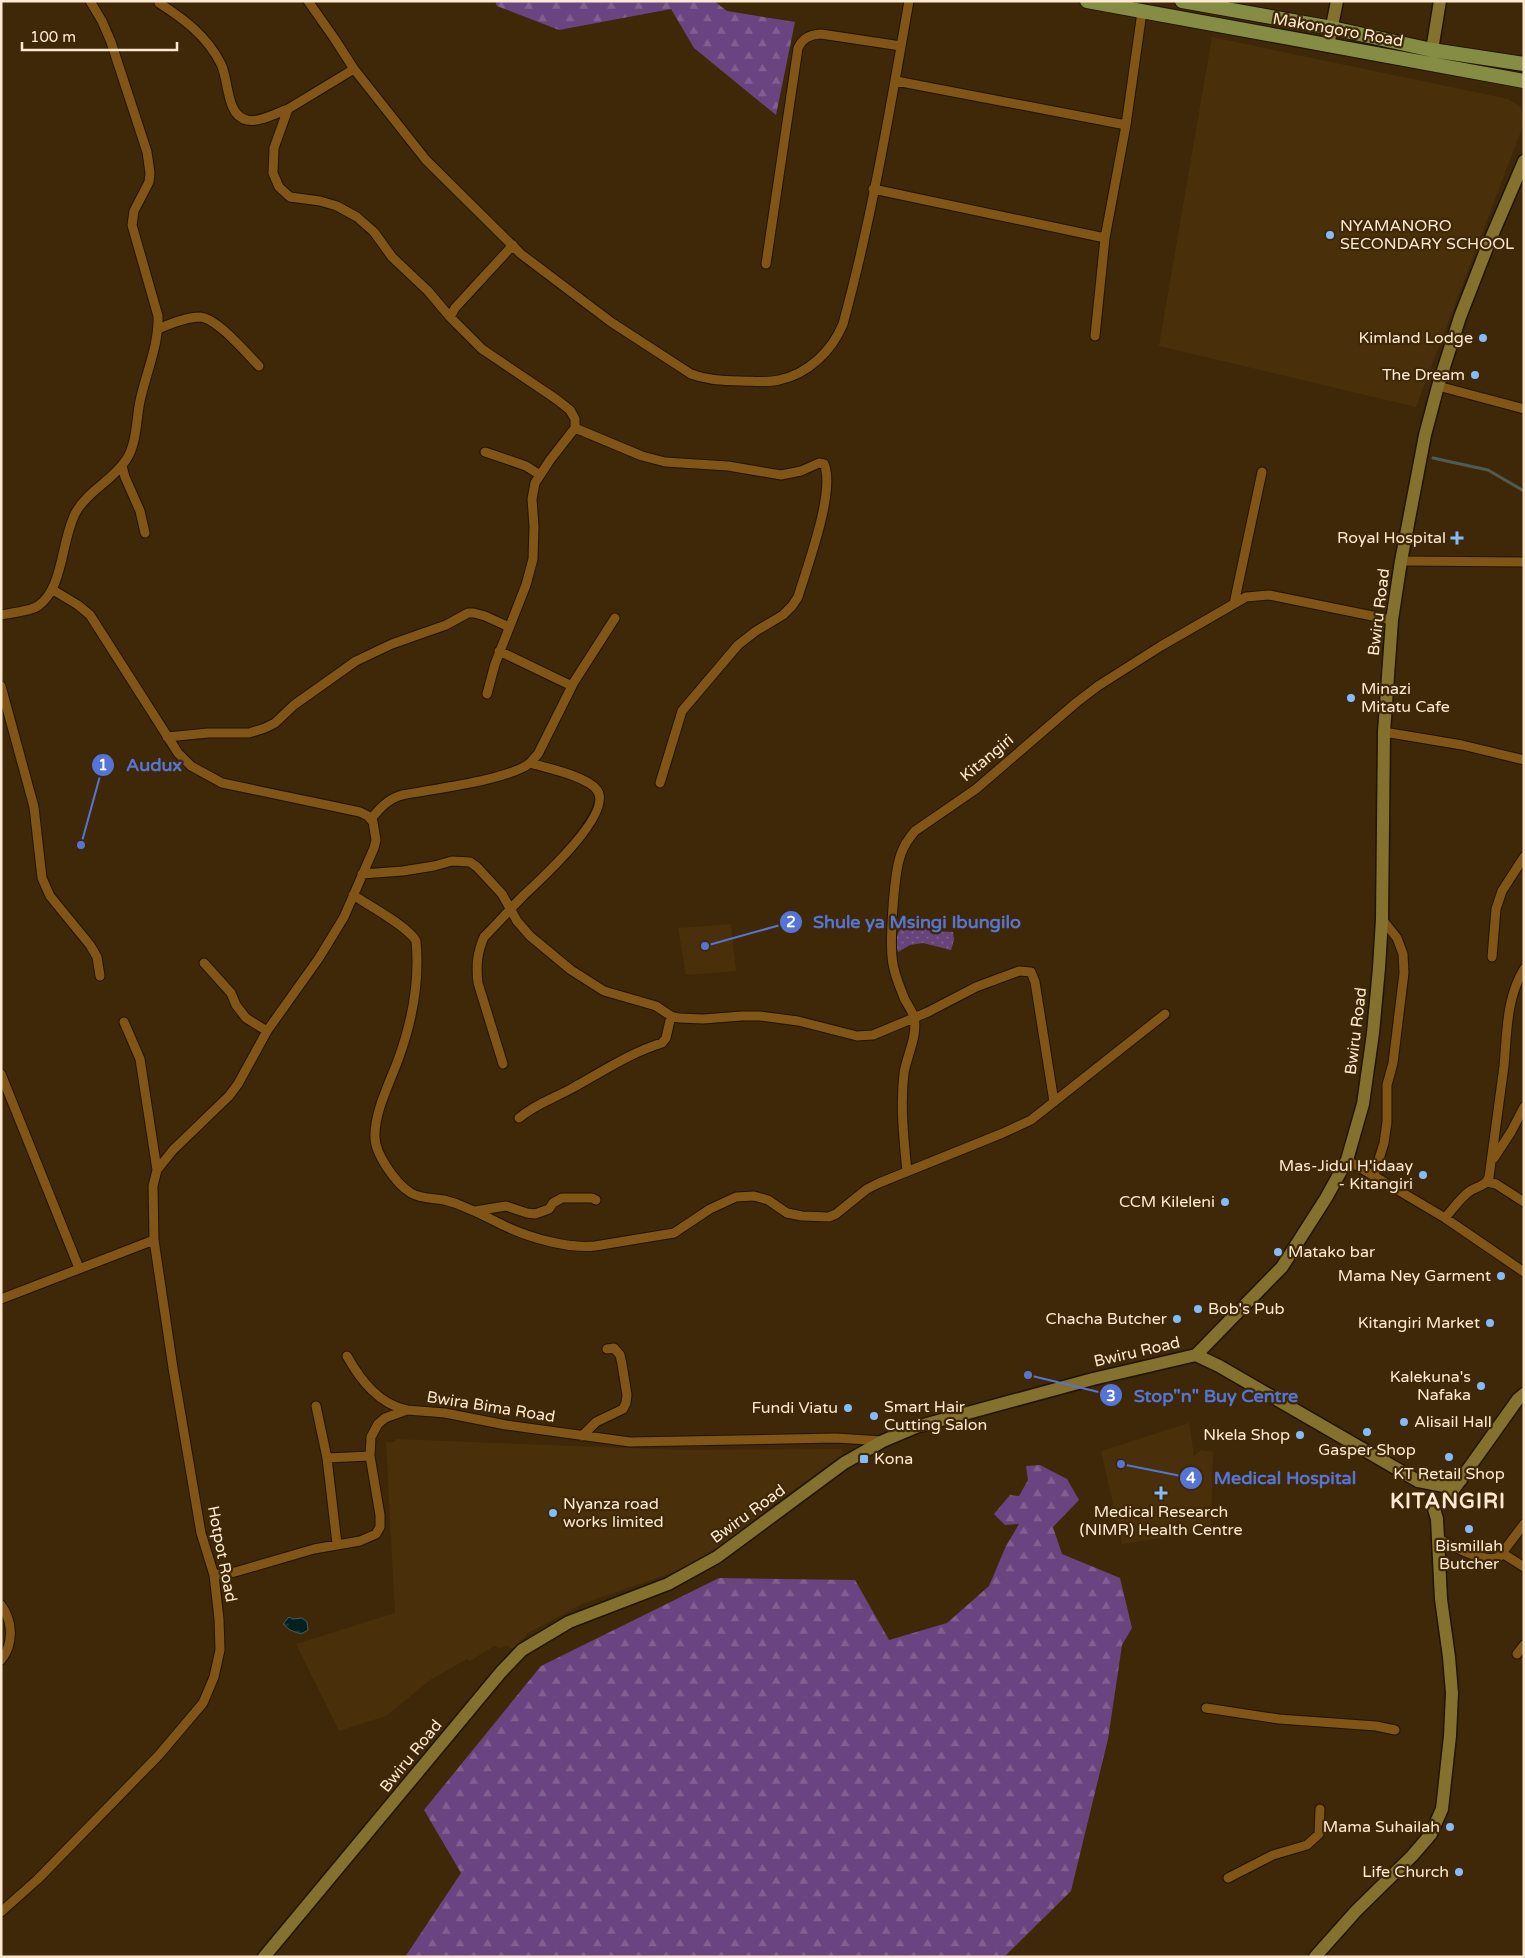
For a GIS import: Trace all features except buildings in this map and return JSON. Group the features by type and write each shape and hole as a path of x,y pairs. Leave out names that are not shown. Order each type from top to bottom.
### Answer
{"main road":[{"name":"Makongoro Road","path":"1087,1 1521,83"},
{"name":"Makongoro Road","path":"1182,1 1332,28 1432,50 1524,64"},
{"path":"1328,46 1337,1"},
{"path":"1432,50 1440,1"},
{"name":"Bwiru Road","path":"264,1957 441,1743 522,1650 569,1622 668,1584 717,1557 844,1463 883,1441 916,1427 1093,1379 1196,1355 1282,1267 1326,1198 1347,1160 1363,1104 1376,1005 1382,919 1384,732 1392,620 1401,562 1425,434 1438,386 1460,317 1488,245 1523,166"},
{"path":"1196,1355 1219,1366 1439,1495"},
{"path":"1439,1495 1461,1480 1518,1399 1524,1394"},
{"path":"1315,1957 1431,1834 1442,1809 1449,1746 1452,1693 1441,1599 1437,1538 1439,1495"}],"street":[{"path":"1,615 38,606 53,590 70,524 77,510 85,500 122,466 132,446 138,409 158,329 158,316 132,225 134,211 149,182 150,173 147,152 111,42 102,21 90,1"},
{"path":"308,1 354,69 426,160 512,245 611,322 691,374 705,379 773,381 796,374 819,359 838,337 851,296 896,82 909,1"},
{"path":"158,3 204,37 221,64 228,84 232,108 246,120 254,121 288,109 354,69"},
{"path":"1095,336 1105,238 1126,125 1142,12"},
{"path":"766,264 798,48 802,40 810,35 821,34 901,46"},
{"path":"896,82 1126,125"},
{"path":"288,109 278,132 273,153 273,173 279,187 290,197 320,201 337,206 357,217 374,232 392,257 428,291 450,317 482,349 570,410 575,419 575,428 535,483 532,499 534,526 533,559 526,585 499,651 486,694"},
{"path":"873,189 1105,238"},
{"path":"450,317 455,308 512,245"},
{"path":"158,329 199,317 208,319 259,366"},
{"path":"1438,386 1524,409"},
{"path":"575,428 642,456 665,462 728,466 781,475 801,471 819,463 824,464 826,468 828,487 824,511 798,597 784,615 756,631 738,645 682,711 660,783"},
{"path":"485,452 526,466 540,475"},
{"path":"122,466 140,511 145,533"},
{"path":"1234,604 1262,472"},
{"path":"1401,562 1524,562"},
{"path":"53,590 78,605 90,615 167,737 178,753 191,766 222,783 360,812 374,822 376,832 376,840 344,917 319,958 267,1031 238,1084 229,1096 173,1150 157,1170"},
{"name":"Kitangiri","path":"907,1172 903,1129 903,1093 904,1072 914,1038 914,1017 897,981 892,962 896,877 901,854 907,841 915,831 976,789 1098,686 1246,597 1269,595 1392,620"},
{"path":"167,737 208,733 249,733 265,728 274,723 294,704 356,661 392,644 446,625 468,613 486,616 509,627"},
{"path":"371,819 380,808 393,798 510,772 530,763 538,754 572,686 615,618"},
{"path":"499,651 572,686"},
{"path":"1,686 34,807 42,878 50,896 90,945 97,957 100,976"},
{"path":"1384,732 1462,745 1524,760"},
{"path":"503,1064 478,983 476,969 478,952 484,937 571,848 592,819 600,798 597,790 587,782 530,763"},
{"path":"1492,957 1496,909 1502,892 1524,857"},
{"path":"362,874 403,871 462,860 470,862 478,867 502,894 517,921 530,936 571,970 604,991 656,1006 671,1016 703,1019 742,1016 766,1017 798,1022 856,1036 872,1035 976,987 1019,971 1031,972 1035,982 1054,1102"},
{"path":"353,895 414,936 416,941 418,966 415,999 405,1039 385,1094 376,1126 375,1142 379,1152 395,1178 412,1194 422,1198 442,1200 475,1211 521,1232 569,1246 585,1248 674,1233 710,1209 736,1197 754,1196 768,1200 787,1213 802,1216 829,1217 836,1214 867,1189 1031,1120 1165,1014"},
{"path":"1374,1175 1384,1143 1387,1122 1387,1085 1393,1063 1404,973 1403,954 1397,938 1382,919"},
{"path":"204,963 231,993 236,1005 246,1018 267,1031"},
{"path":"1487,1182 1496,1134 1509,1010 1520,975 1524,969"},
{"path":"519,1118 534,1106 575,1086 623,1058 665,1041 671,1016"},
{"path":"124,1022 140,1059 157,1170"},
{"path":"1,1074 79,1268"},
{"path":"1491,1163 1524,1107"},
{"path":"1347,1160 1445,1218 1524,1272"},
{"name":"Hotpot Road","path":"1,1912 38,1879 147,1767 203,1703 214,1677 220,1650 220,1619 214,1575 201,1533 172,1368 154,1240 153,1186 157,1170"},
{"path":"1445,1218 1470,1191 1487,1182 1496,1184 1524,1202"},
{"path":"475,1211 506,1206 535,1214 549,1209 553,1203 562,1198 592,1198 596,1200"},
{"path":"1,1299 154,1240"},
{"path":"582,1436 596,1422 623,1409 626,1403 627,1395 620,1355 614,1348 607,1348"},
{"path":"347,1356 364,1381 383,1401 391,1406 407,1410"},
{"path":"316,1406 327,1458 337,1544"},
{"name":"Bwira Bima Road","path":"214,1575 235,1572 376,1534 380,1527 378,1494 370,1456 371,1438 378,1424 384,1418 407,1410 444,1412 506,1425 630,1442 836,1438 861,1438 883,1441"},
{"path":"327,1458 370,1456"},
{"path":"1437,1538 1482,1558 1494,1559 1502,1553 1524,1524"},
{"path":"1502,1553 1524,1567"},
{"path":"1,1605 9,1618 10,1632 6,1651 1,1660"},
{"path":"1517,1654 1524,1645"},
{"path":"1206,1708 1279,1719 1376,1726 1394,1730"},
{"path":"1228,1878 1273,1855 1307,1845 1319,1834 1320,1809"}],"shaded area":[{"name":"NYAMANORO SECONDARY SCHOOL","path":"1212,37 1508,99 1521,107 1524,123 1416,407 1159,346"},
{"path":"918,922 930,931 953,932 954,940 951,950 923,943 910,945 898,952 897,938 903,924"},
{"path":"731,924 736,971 686,975 678,928"},
{"name":"Medical Research (NIMR) Health Centre","path":"1189,1423 1194,1456 1201,1450 1213,1452 1211,1530 1122,1544 1101,1451"},
{"path":"395,1439 679,1450 842,1449 843,1454 751,1521 742,1534 683,1569 582,1604 528,1633 513,1649 507,1646 500,1648 494,1646 470,1661 467,1659 430,1680 386,1716 339,1731 296,1644 395,1613 386,1442 395,1442"}],"green space":[{"path":"495,1 714,1 727,11 795,22 776,115 694,48 671,9 559,30 497,6"},
{"path":"1040,1465 1067,1479 1079,1500 1053,1527 1062,1554 1120,1578 1132,1628 1122,1645 1108,1739 1071,1891 1004,1957 405,1957 461,1873 424,1810 541,1666 719,1578 855,1580 889,1640 947,1623 989,1586 1006,1546 1019,1524 1005,1525 994,1514 1010,1495 1019,1496 1028,1480 1026,1466"}],"water":[{"path":"289,1617 293,1619 302,1618 307,1622 308,1630 301,1634 290,1630 283,1624"}],"waterway":[{"path":"1433,458 1488,470 1524,491"}],"place":[{"name":"NYAMANORO SECONDARY SCHOOL","path":"1330,235"},
{"name":"Kimland Lodge","path":"1483,338"},
{"name":"The Dream","path":"1475,375"},
{"name":"Royal Hospital","path":"1457,538"},
{"name":"Minazi Mitatu Cafe","path":"1351,698"},
{"name":"Audux","path":"81,845"},
{"name":"Shule ya Msingi Ibungilo","path":"705,946"},
{"name":"Mas-Jidul H'idaay - Kitangiri","path":"1423,1175"},
{"name":"CCM Kileleni","path":"1225,1202"},
{"name":"Matako bar","path":"1278,1252"},
{"name":"Mama Ney Garment","path":"1501,1276"},
{"name":"Bob's Pub","path":"1198,1309"},
{"name":"Chacha Butcher","path":"1177,1319"},
{"name":"Kitangiri Market","path":"1490,1323"},
{"name":"Stop\"n\" Buy Centre","path":"1028,1375"},
{"name":"Kalekuna's Nafaka","path":"1481,1386"},
{"name":"Fundi Viatu","path":"848,1408"},
{"name":"Smart Hair Cutting Salon","path":"874,1416"},
{"name":"Alisail Hall","path":"1404,1422"},
{"name":"Gasper Shop","path":"1367,1432"},
{"name":"Nkela Shop","path":"1300,1435"},
{"name":"KT Retail Shop","path":"1449,1457"},
{"name":"Kona","path":"864,1459"},
{"name":"Medical Hospital","path":"1121,1464"},
{"name":"Medical Research (NIMR) Health Centre","path":"1161,1493"},
{"name":"Nyanza road works limited","path":"553,1513"},
{"name":"Bismillah Butcher","path":"1469,1529"},
{"name":"Mama Suhailah","path":"1450,1827"},
{"name":"Life Church","path":"1459,1872"}],"district":[{"name":"KITANGIRI","path":"1448,1501"}]}
